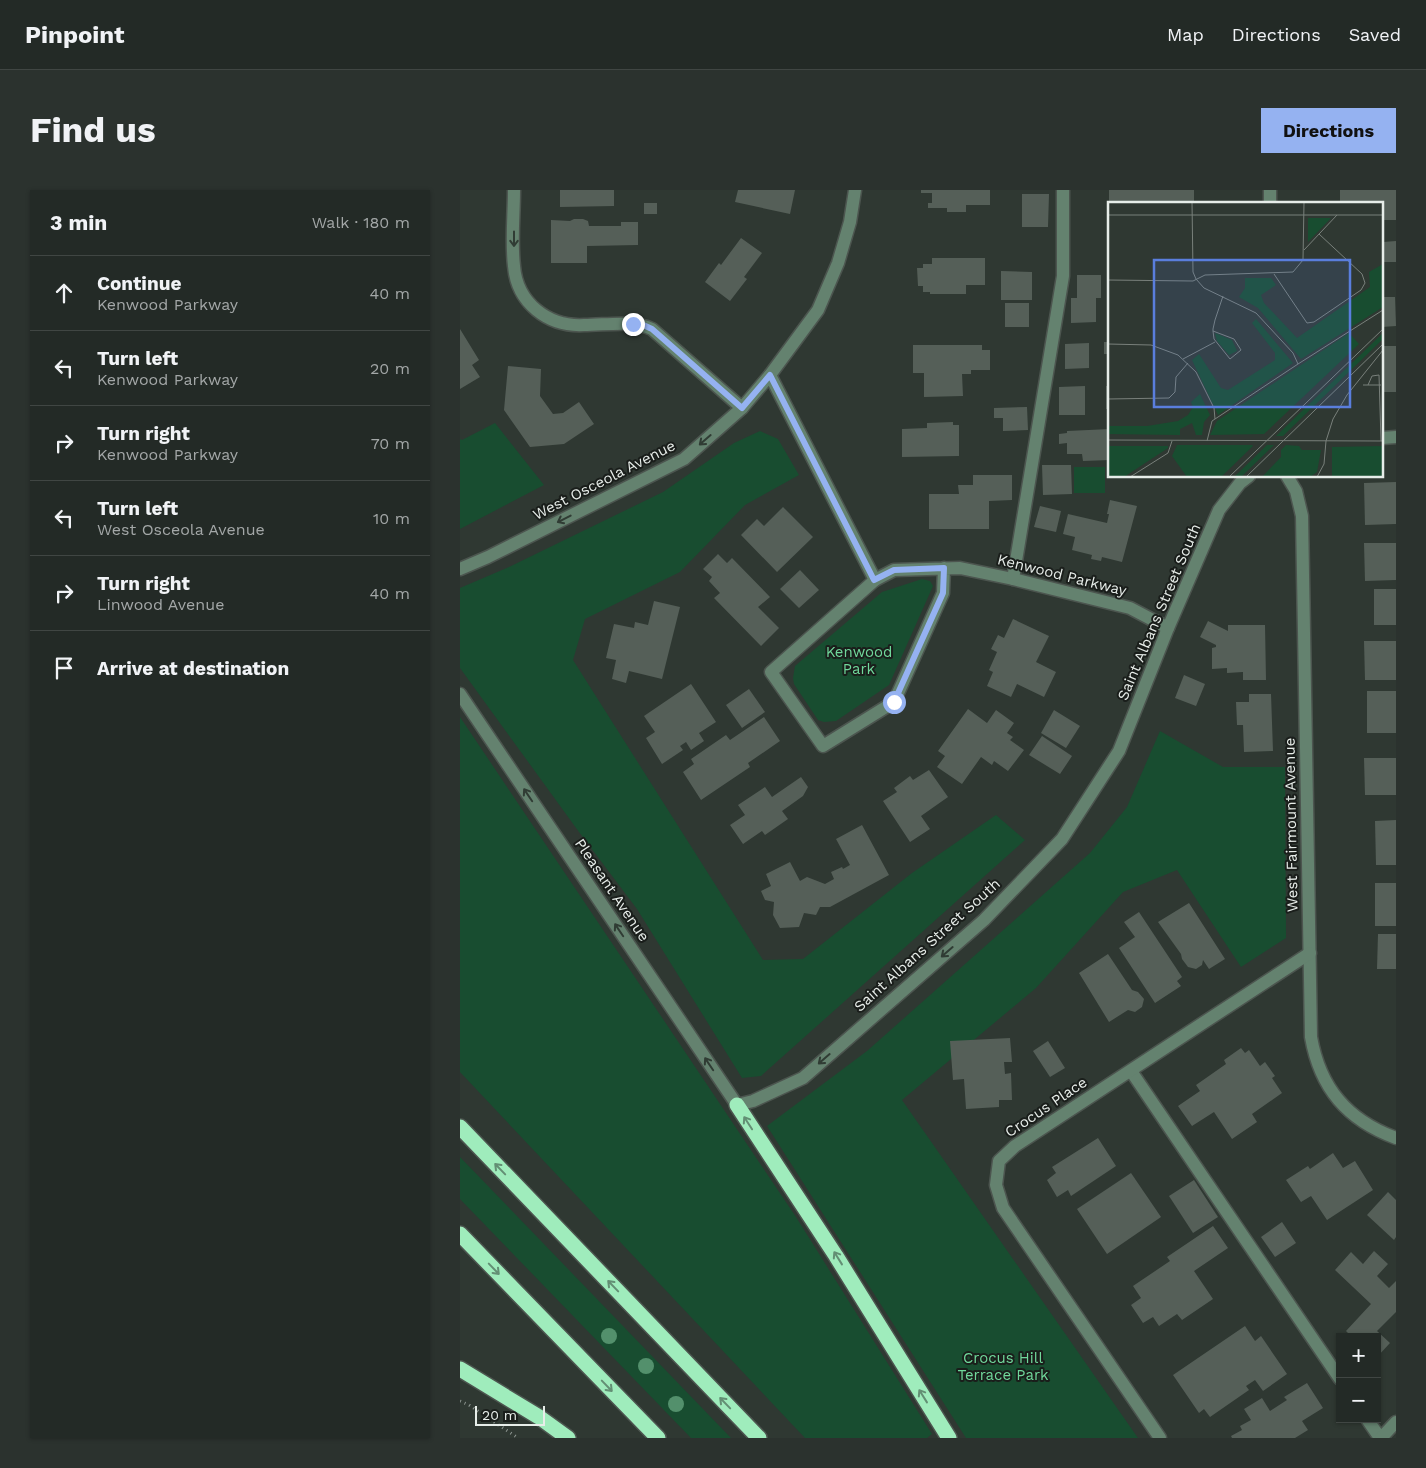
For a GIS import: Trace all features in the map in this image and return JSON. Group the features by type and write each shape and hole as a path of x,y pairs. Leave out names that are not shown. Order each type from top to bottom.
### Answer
{"highway":[{"path":"737,1105 836,1256 949,1438"},
{"path":"460,1127 759,1438"},
{"path":"460,1234 658,1438"},
{"path":"460,1370 538,1417 568,1438"}],"street":[{"path":"514,190 514,266 517,283 525,298 536,311 551,320 574,326 641,324 652,329 742,408"},
{"name":"West Osceola Avenue","path":"460,569 497,553 684,459 742,408 770,375 818,310 838,263 850,222 855,190"},
{"path":"1013,579 1062,276 1063,190"},
{"path":"770,375 874,580"},
{"name":"Saint Albans Street South","path":"737,1105 753,1102 803,1078 984,920 1062,839 1119,751 1168,628 1219,510 1240,483 1246,478"},
{"name":"West Fairmount Avenue","path":"1288,478 1296,491 1302,516 1311,1036 1314,1053 1323,1077 1337,1099 1355,1117 1377,1130 1396,1138"},
{"name":"Kenwood Parkway","path":"944,568 943,593 894,702 823,746 771,672 874,580 894,570 944,568 960,568 1013,579 1135,610 1168,628"},
{"name":"Pleasant Avenue","path":"460,694 737,1105"},
{"name":"Crocus Place","path":"1160,1438 1003,1208 996,1185 999,1162 1015,1146 1310,953"},
{"path":"1131,1071 1339,1378"},
{"path":"1370,1423 1380,1438 1396,1422"}],"path":[{"path":"460,1401 518,1438"}],"green space":[{"path":"495,423 544,485 460,529 460,439 462,440"},
{"path":"760,431 778,439 799,475 745,505 680,572 585,619 573,660 763,960 803,959 912,873 996,815 1025,840 761,1076 742,1078 637,909 460,668 460,588 509,567 663,492 734,443"},
{"path":"1074,467 1105,467 1105,493 1074,493"},
{"name":"Kenwood Park","path":"922,579 930,581 933,586 889,685 836,721 824,722 818,720 794,684 795,666 882,592"},
{"path":"460,717 796,1217 932,1434 927,1438 805,1438 460,1072"},
{"name":"Crocus Hill Terrace Park","path":"1160,731 1223,767 1285,767 1286,938 1241,967 1177,870 1123,892 1036,988 902,1100 1138,1438 966,1438 767,1126 867,1051 1090,853 1127,807"},
{"path":"460,1157 731,1438 691,1438 460,1199"}],"building":[{"path":"560,190 614,190 614,206 560,207"},
{"path":"738,190 795,190 790,214 735,202"},
{"path":"921,190 990,190 990,205 966,205 966,212 947,212 947,208 928,208 928,203 932,203 932,193 921,193"},
{"path":"1109,190 1194,190 1194,202 1109,202"},
{"path":"1340,190 1396,190 1396,220 1384,220 1384,202 1340,202"},
{"path":"1022,194 1049,194 1048,227 1022,227"},
{"path":"644,203 657,203 657,214 644,214"},
{"path":"574,219 588,221 589,226 621,226 621,222 638,222 638,245 587,246 587,263 551,263 551,220 570,221"},
{"path":"741,238 762,253 744,277 747,279 730,301 705,282 719,263 721,265"},
{"path":"1396,241 1396,262 1384,262 1384,242"},
{"path":"932,258 985,258 985,285 966,285 966,294 930,294 930,292 923,292 923,286 918,286 917,268 923,268 923,264 932,264"},
{"path":"1001,271 1032,272 1032,300 1001,300"},
{"path":"1077,275 1101,275 1101,298 1096,298 1096,322 1071,323 1071,298 1077,298"},
{"path":"1384,297 1395,297 1396,326 1384,327"},
{"path":"1005,303 1029,303 1029,327 1005,327"},
{"path":"460,329 479,360 472,365 480,377 460,389"},
{"path":"1104,342 1108,342 1108,354 1104,354"},
{"path":"1089,343 1089,368 1065,369 1065,344"},
{"path":"913,345 982,345 982,350 990,350 990,370 971,370 971,374 962,374 963,396 924,397 924,373 913,373"},
{"path":"1384,346 1396,346 1396,392 1384,392"},
{"path":"508,366 541,369 540,396 553,414 563,413 579,402 594,424 564,444 530,447 504,410"},
{"path":"1085,386 1085,415 1059,415 1059,387"},
{"path":"1106,386 1108,386 1108,409 1106,409"},
{"path":"1027,407 1028,430 1003,431 1003,418 994,418 994,408"},
{"path":"953,422 953,425 959,425 959,456 902,457 902,429 927,428 927,423"},
{"path":"1108,429 1108,460 1083,461 1082,454 1067,454 1067,443 1059,444 1059,434 1067,433 1067,431"},
{"path":"1042,465 1071,465 1072,494 1043,495"},
{"path":"973,475 1012,475 1012,500 989,501 989,529 929,529 929,494 959,494 958,485 973,485"},
{"path":"1396,482 1396,524 1365,525 1364,483"},
{"path":"1110,500 1137,506 1122,562 1102,557 1101,561 1091,559 1092,555 1072,550 1075,537 1063,534 1068,514 1107,523"},
{"path":"1040,506 1061,511 1056,532 1034,527"},
{"path":"783,507 813,537 777,572 741,535 757,519 764,526"},
{"path":"1364,543 1396,543 1396,580 1365,581"},
{"path":"718,554 727,563 732,558 770,597 758,607 779,628 761,646 714,598 720,593 709,581 712,577 703,569"},
{"path":"800,570 819,590 799,608 780,589"},
{"path":"1374,589 1396,589 1396,625 1374,625"},
{"path":"654,601 680,607 662,679 629,671 626,683 612,679 616,660 606,658 614,624 634,628 635,622 648,625"},
{"path":"1013,619 1049,636 1036,662 1056,672 1044,697 1017,684 1011,697 987,686 993,672 989,670 997,652 991,649 998,635 1004,638"},
{"path":"1208,621 1228,631 1228,625 1265,625 1266,680 1243,680 1243,672 1227,673 1227,668 1212,669 1212,648 1216,647 1216,645 1200,637"},
{"path":"1364,641 1396,641 1396,680 1365,680"},
{"path":"1184,675 1205,684 1196,706 1175,698"},
{"path":"691,684 716,722 699,733 704,741 691,750 686,742 680,746 683,750 662,764 646,738 655,732 644,716"},
{"path":"749,689 765,712 742,728 726,705"},
{"path":"1367,691 1396,691 1396,733 1367,733"},
{"path":"1249,694 1271,694 1273,751 1244,752 1243,725 1237,725 1236,702 1249,702"},
{"path":"968,709 987,723 996,710 1014,723 1007,733 1013,737 1010,740 1024,750 1008,771 994,761 992,765 981,757 962,784 937,767 945,756 938,751"},
{"path":"1054,710 1080,726 1066,748 1041,733"},
{"path":"764,717 780,741 748,763 750,767 701,800 683,772 694,764 691,759 726,735 730,740"},
{"path":"1042,736 1072,756 1060,774 1029,755"},
{"path":"1364,758 1396,758 1396,795 1365,795"},
{"path":"929,770 948,797 921,816 930,829 910,842 883,801 897,792 894,788 910,776 913,780"},
{"path":"801,777 808,787 803,796 782,811 788,819 765,835 762,831 743,844 730,825 745,815 738,805 765,787 772,797"},
{"path":"1396,820 1396,865 1376,865 1375,821"},
{"path":"862,825 889,875 830,907 820,907 816,915 804,913 799,927 780,928 773,915 774,902 765,900 761,891 771,886 766,874 790,862 800,881 807,877 825,884 834,879 831,872 850,865 836,839"},
{"path":"1375,883 1396,883 1396,926 1375,926"},
{"path":"1189,903 1225,959 1209,969 1203,960 1202,965 1196,969 1188,967 1158,922"},
{"path":"1139,912 1182,977 1177,981 1181,986 1155,1003 1119,948 1135,937 1124,922"},
{"path":"1378,934 1396,934 1396,969 1377,969"},
{"path":"1108,954 1132,990 1138,992 1144,999 1142,1007 1135,1012 1128,1010 1109,1022 1079,973"},
{"path":"1010,1038 1012,1062 1004,1062 1005,1074 1011,1073 1012,1100 999,1100 999,1107 966,1109 964,1079 953,1080 950,1041"},
{"path":"1048,1041 1065,1068 1050,1077 1033,1051"},
{"path":"1241,1048 1245,1053 1249,1050 1260,1066 1265,1062 1275,1076 1272,1078 1282,1093 1252,1114 1257,1122 1232,1139 1214,1112 1192,1126 1178,1106 1200,1091 1196,1085 1226,1064 1224,1060"},
{"path":"1098,1138 1116,1166 1071,1196 1068,1190 1057,1197 1047,1180 1056,1173 1052,1167"},
{"path":"1333,1153 1343,1168 1355,1161 1373,1190 1327,1220 1311,1196 1301,1202 1286,1180 1308,1166 1310,1169"},
{"path":"1131,1173 1161,1217 1107,1254 1077,1209"},
{"path":"1194,1180 1218,1217 1193,1233 1169,1196"},
{"path":"1388,1192 1396,1200 1396,1237 1394,1240 1367,1215"},
{"path":"1282,1222 1296,1243 1275,1257 1261,1237"},
{"path":"1213,1226 1228,1248 1194,1271 1213,1299 1182,1320 1177,1314 1159,1326 1153,1317 1143,1323 1131,1305 1141,1298 1133,1286 1170,1261 1167,1257"},
{"path":"1374,1251 1388,1264 1377,1276 1389,1288 1396,1281 1396,1312 1377,1331 1379,1333 1348,1333 1346,1331 1371,1304 1335,1270 1351,1252 1363,1264"},
{"path":"1245,1326 1255,1341 1261,1336 1287,1374 1263,1391 1255,1380 1246,1386 1249,1390 1210,1417 1204,1409 1199,1413 1173,1375"},
{"path":"1381,1335 1390,1343 1381,1353"},
{"path":"1307,1383 1323,1408 1302,1421 1308,1430 1295,1438 1232,1438 1231,1436 1242,1430 1240,1426 1251,1420 1244,1409 1262,1398 1270,1411 1287,1400 1284,1397"}],"route":[{"path":"633,324 641,324 652,329 742,408 770,375 874,580 894,570 944,568 943,593 894,702"}]}
